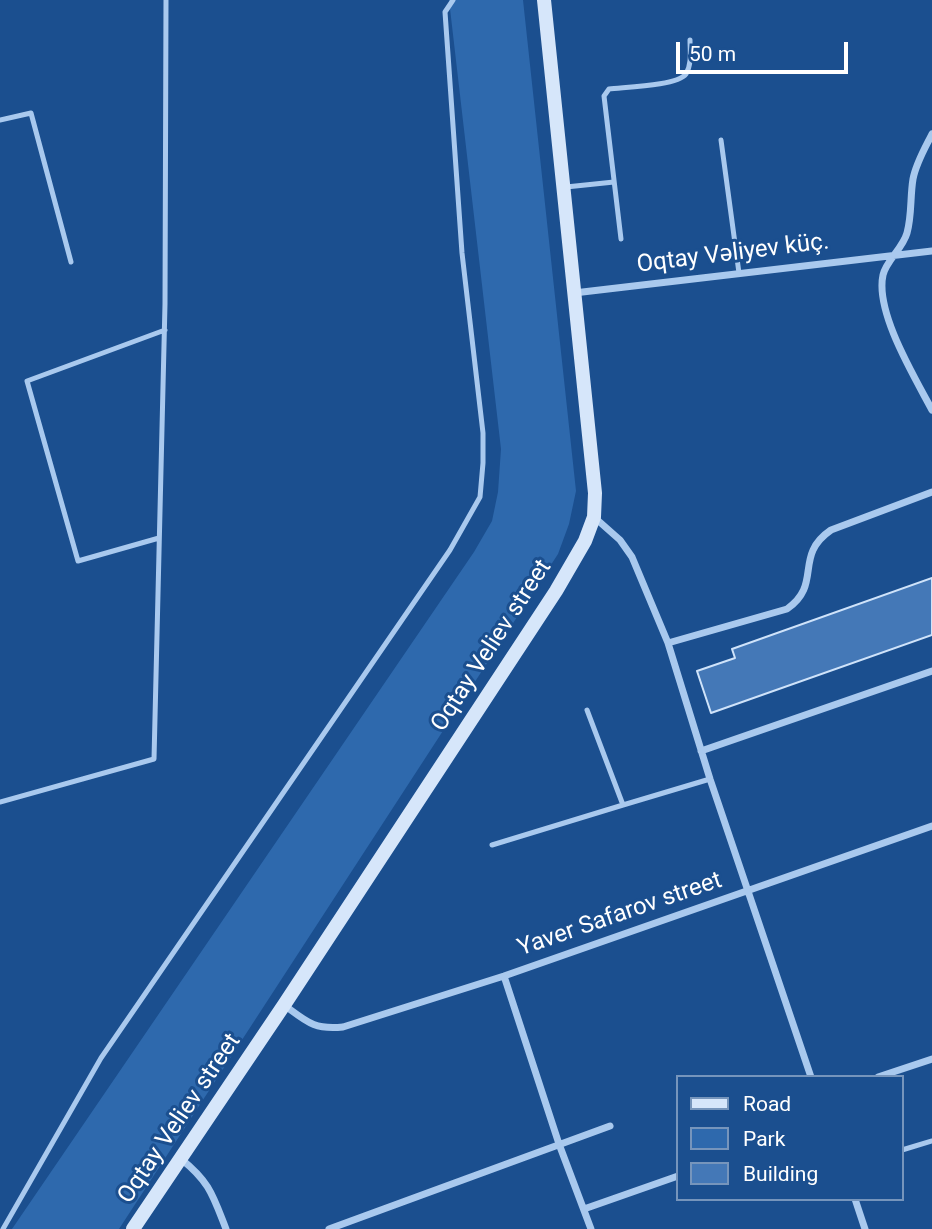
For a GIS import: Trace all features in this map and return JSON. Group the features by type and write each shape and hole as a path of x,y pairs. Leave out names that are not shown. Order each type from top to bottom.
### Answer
{"street":[{"name":"Oqtay Veliev street","path":"133,1229 284,1006 556,591 585,541 594,517 595,493 544,0"},
{"path":"932,134 913,180 907,235 884,271 881,287 883,305 908,365 932,410"},
{"name":"Oqtay Vəliyev küç.","path":"574,293 932,251"},
{"path":"667,643 787,609 799,601 806,590 810,555 818,539 831,530 932,492"},
{"name":"Yaver Safarov street","path":"594,517 620,540 632,556 667,643 810,1075"},
{"path":"701,751 932,671"},
{"name":"Yaver Safarov street","path":"284,1006 309,1024 323,1029 343,1027 504,976 932,826"},
{"name":"Yaver Safarov street","path":"504,976 590,1229"},
{"path":"884,1075 932,1059"},
{"path":"328,1229 610,1126"},
{"path":"181,1159 200,1174 213,1195 226,1229"},
{"path":"584,1209 676,1177"},
{"path":"856,1201 865,1229"}],"lane":[{"path":"0,802 153,759 164,330 166,0"},
{"path":"4,1229 101,1058 450,550 480,497 482,433 462,253 445,12 453,0"},
{"path":"621,239 604,96 609,89 674,81 685,75 690,63 690,40"},
{"path":"0,120 31,113 71,262"},
{"path":"721,140 738,273"},
{"path":"563,187 614,181"},
{"path":"159,538 78,561 27,381 164,330"},
{"path":"587,710 624,804"},
{"path":"492,845 710,779"},
{"path":"904,1149 932,1141"}],"green space":[{"path":"449,0 523,0 576,491 569,524 558,554 119,1229 12,1229 474,552 492,521 498,492 501,449"}],"building":[{"path":"932,578 932,635 711,713 697,671 735,658 732,649"}]}
